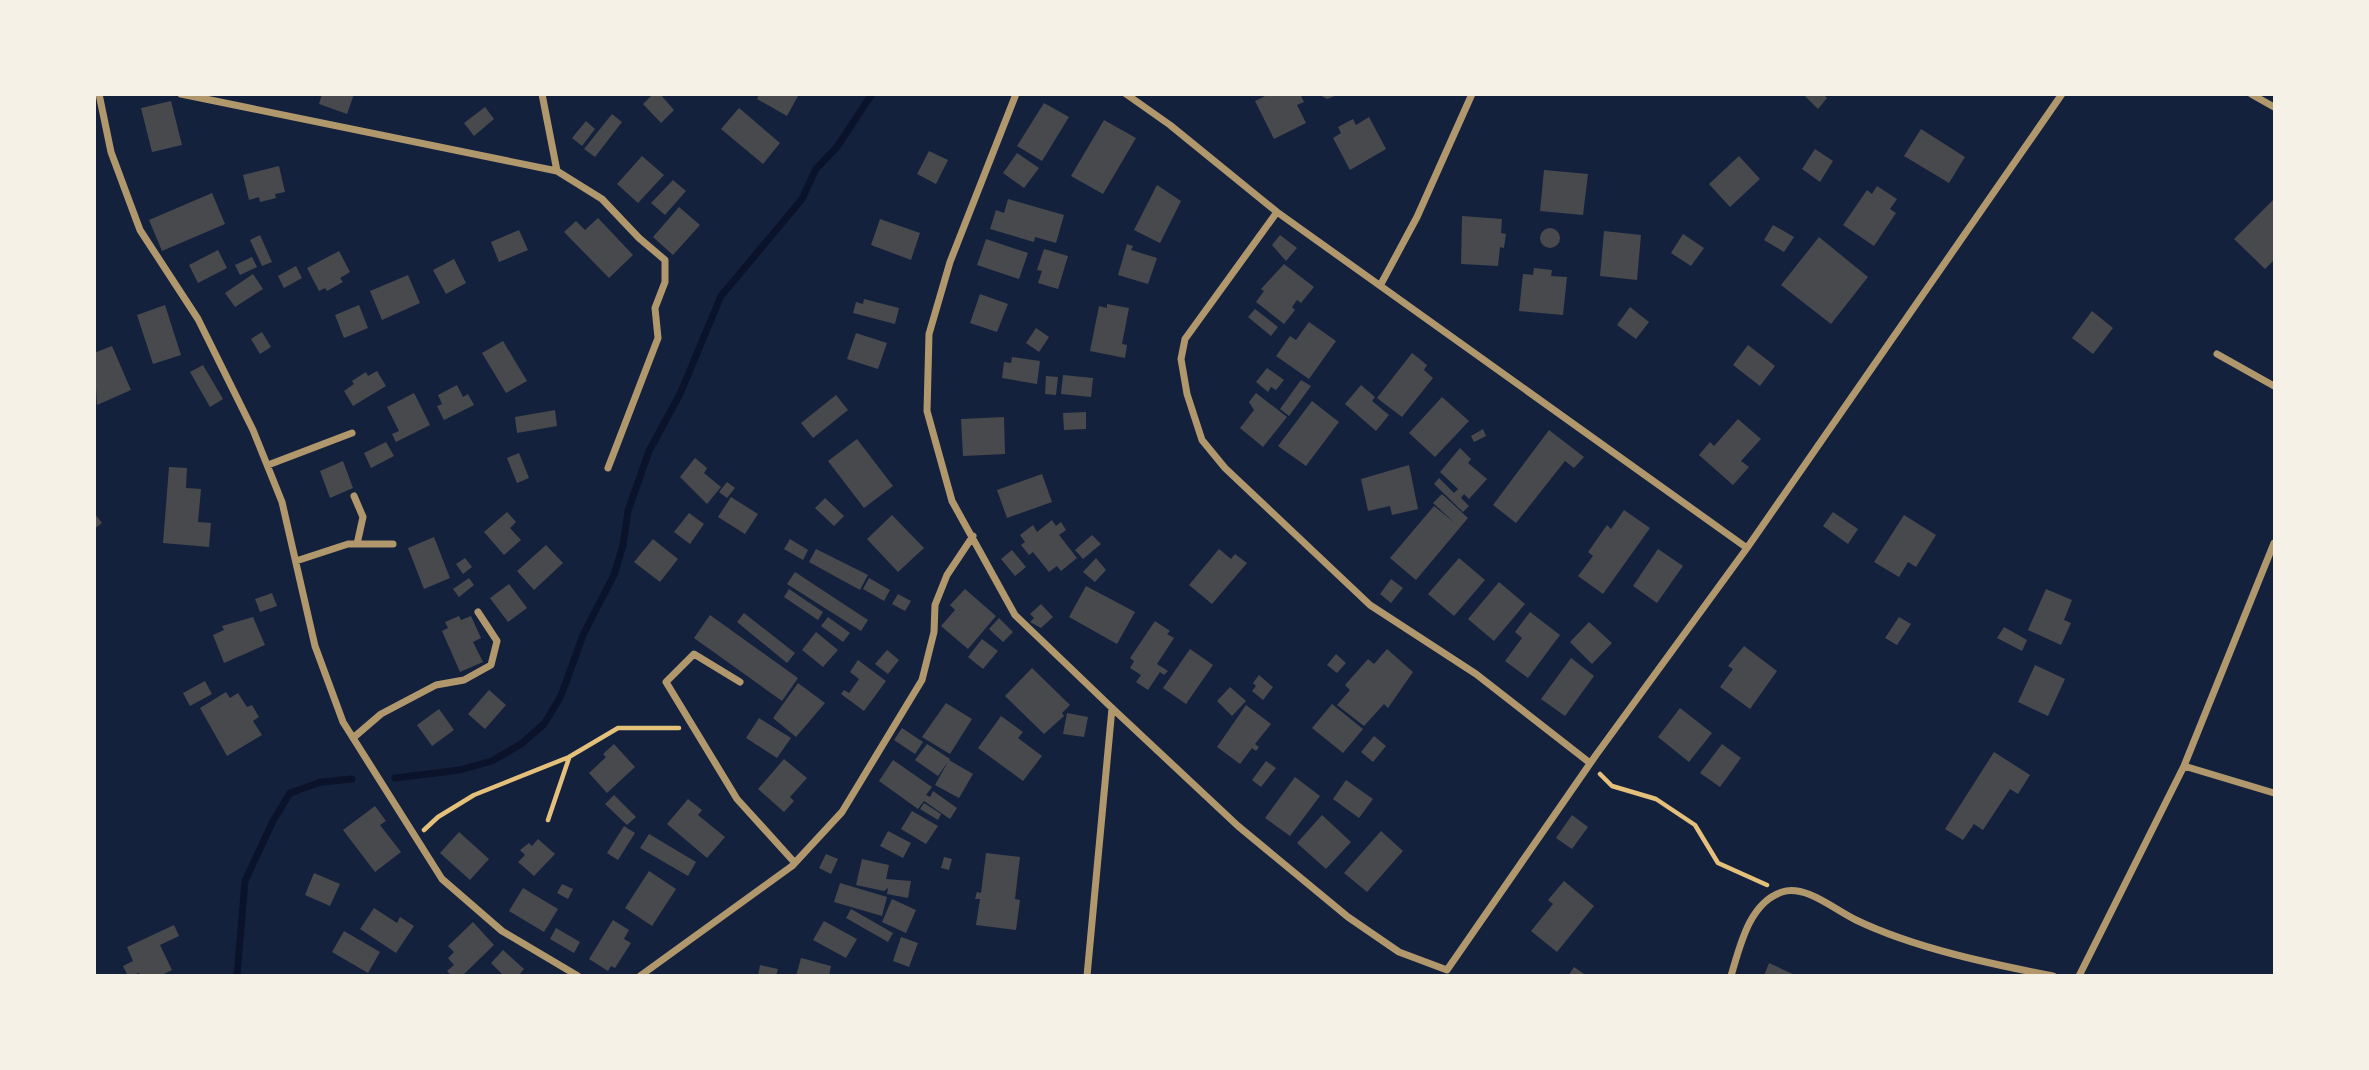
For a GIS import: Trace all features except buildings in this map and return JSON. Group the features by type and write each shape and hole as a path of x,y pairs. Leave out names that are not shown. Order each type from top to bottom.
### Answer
{"street":[{"path":"99,94 111,152 140,230 198,319 268,465 282,502 315,646 343,722 442,879 502,931 578,975"},
{"path":"181,94 557,171 602,199 665,260 665,282 655,308 658,338 608,468"},
{"path":"541,94 557,171"},
{"path":"1016,94 950,262 929,334 928,411 952,501 1015,615 1112,708 1238,826 1348,917 1399,951 1457,975"},
{"path":"1126,94 1170,125 1277,212 1747,548"},
{"path":"1381,284 1416,217 1472,94"},
{"path":"1447,970 1590,763 1747,548 2062,94"},
{"path":"2251,94 2274,107"},
{"path":"1277,212 1185,339 1181,359 1187,394 1202,440 1225,468 1292,535 1370,605 1476,674 1590,763"},
{"path":"2217,354 2274,386"},
{"path":"268,465 352,433"},
{"path":"354,496 363,517 357,544"},
{"path":"640,975 795,863 842,812 922,680 933,632 935,605 947,575 973,536"},
{"path":"2079,975 2184,766 2274,543"},
{"path":"296,561 357,544 393,544"},
{"path":"353,738 381,714 436,685 464,680 491,665 497,641 478,612"},
{"path":"740,682 694,654 666,682 737,799 795,863"},
{"path":"1087,975 1112,708"},
{"path":"2184,766 2274,793"},
{"path":"1731,975 1746,928 1767,900 1785,891 1804,893 1856,920 1912,940 2053,975"}],"path":[{"path":"416,839 438,817 474,795 569,757 618,728 662,730 690,725"},
{"path":"548,820 569,757"},
{"path":"1590,763 1612,786 1656,799 1695,825 1718,863 1748,879 1785,891"}],"waterway":[{"path":"395,778 460,770 492,761 521,744 544,724 561,696 583,635 614,575 623,545 628,511 649,451 680,394 721,296 802,199 816,169 837,147 872,94"},
{"path":"237,976 245,881 273,821 290,793 321,782 352,779"}]}
